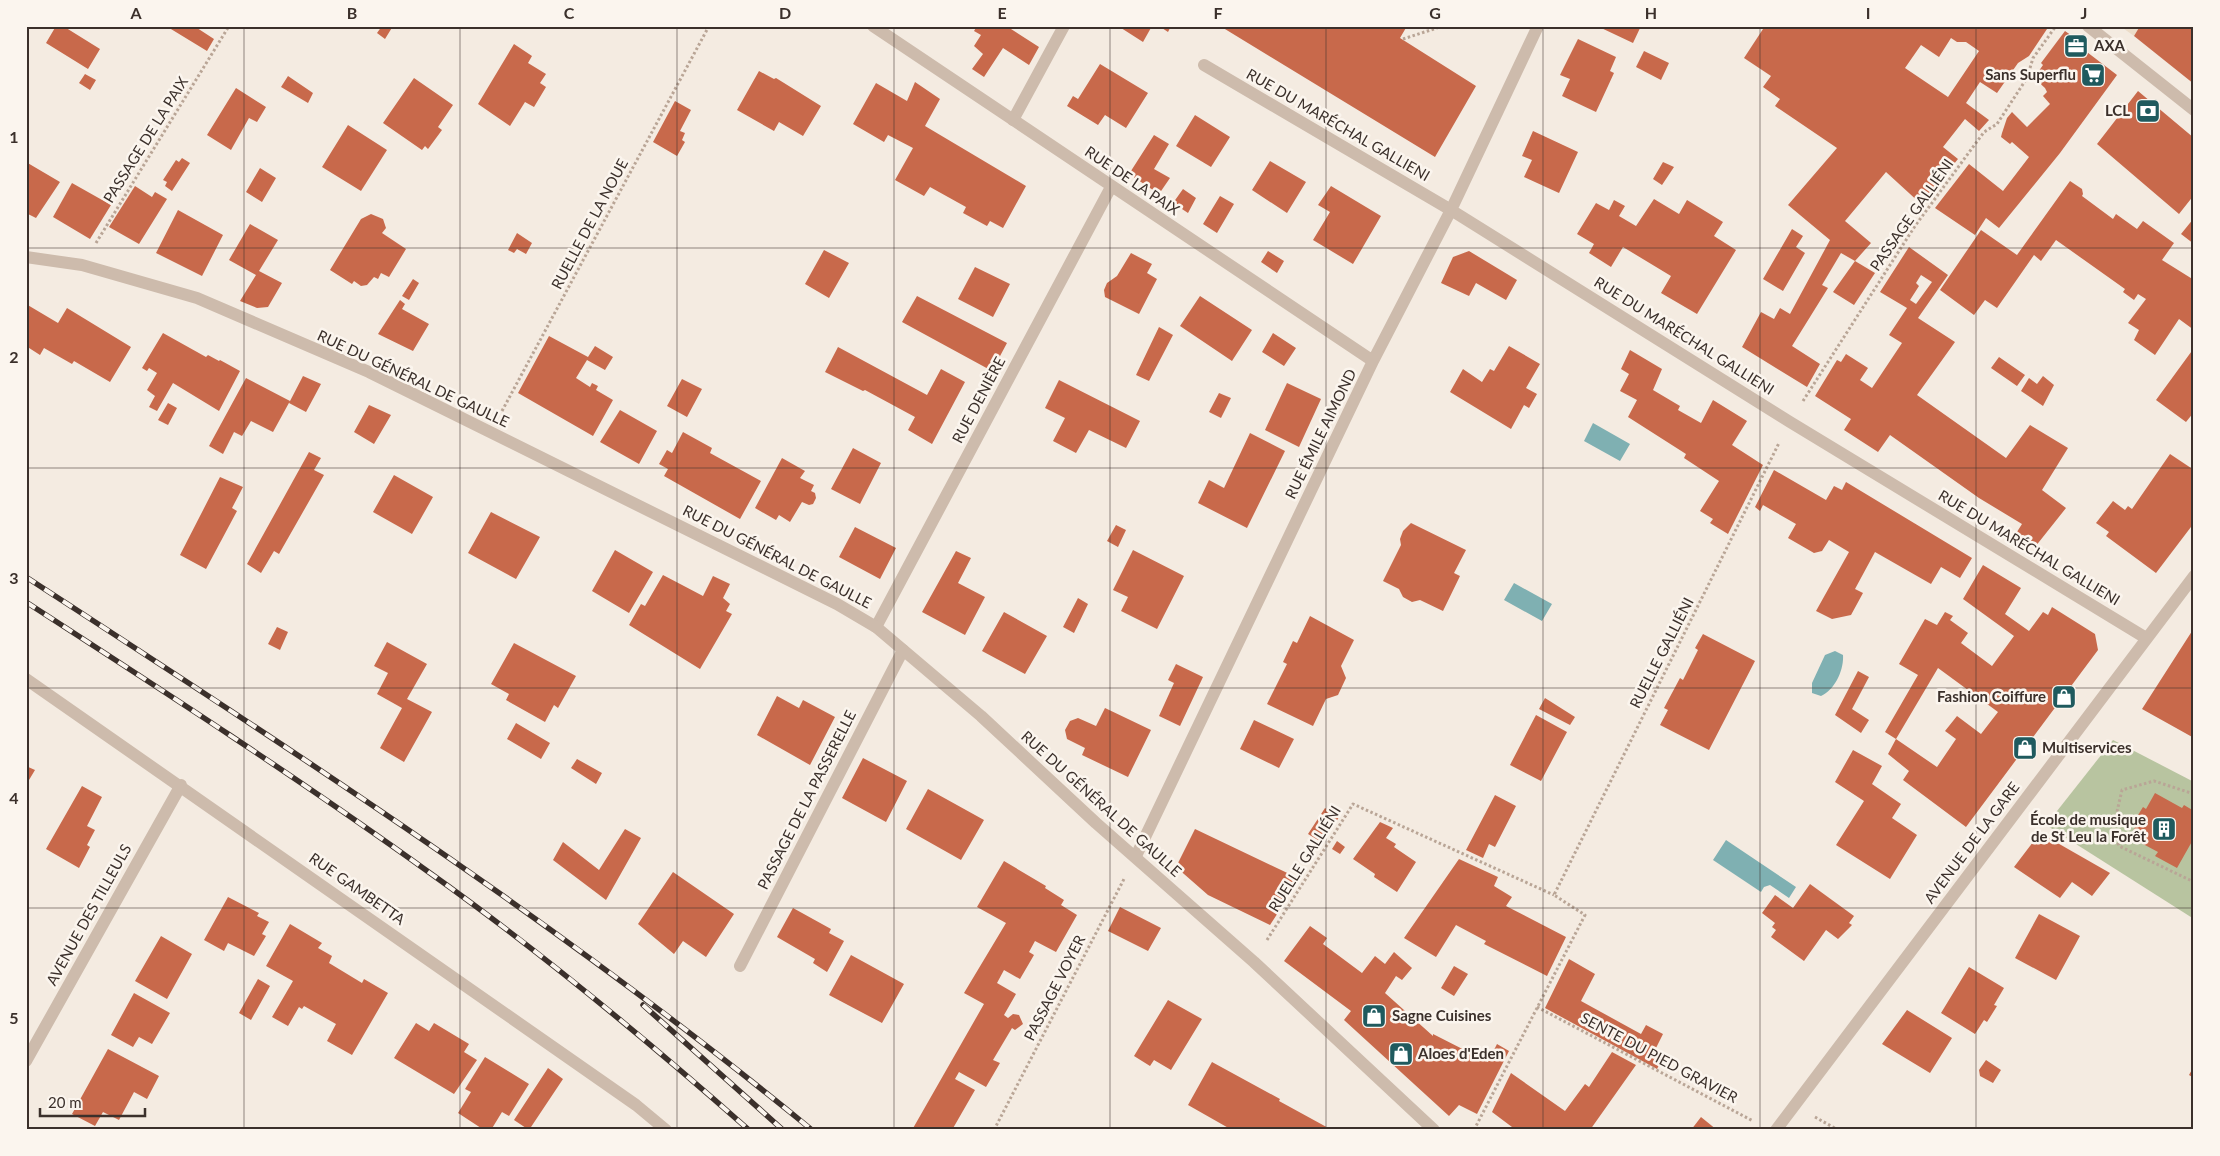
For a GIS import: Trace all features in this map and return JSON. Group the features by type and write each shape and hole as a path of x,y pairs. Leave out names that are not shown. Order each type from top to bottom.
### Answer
{"street":[{"name":"RUE DE LA PAIX","path":"873,26 1111,188 1373,361"},
{"path":"1013,120 1064,26"},
{"name":"RUE ÉMILE AIMOND","path":"1136,856 1373,361 1452,210 1538,26"},
{"path":"2088,26 2194,110"},
{"name":"RUE DU MARÉCHAL GALLIENI","path":"1204,65 1452,210 1790,422 2146,638"},
{"name":"RUE DENIÈRE","path":"876,627 1111,188"},
{"name":"RUE DU GÉNÉRAL DE GAULLE","path":"26,257 82,265 197,298 369,372 838,604 876,627 981,716 1254,962 1434,1130"},
{"name":"AVENUE DE LA GARE","path":"1776,1130 2194,576"},
{"name":"PASSAGE DE LA PASSERELLE","path":"740,966 903,650"},
{"name":"RUE GAMBETTA","path":"26,679 181,785 628,1099 666,1130"},
{"name":"AVENUE DES TILLEULS","path":"26,1061 181,785"}],"path":[{"name":"PASSAGE DE LA PAIX","path":"82,265 230,26"},
{"name":"RUELLE DE LA NOUE","path":"491,433 709,26"},
{"path":"1403,39 1443,26"},
{"name":"PASSAGE GALLIÉNI","path":"1790,422 1915,226 1984,132 1997,124 2027,78 2033,58 2056,26"},
{"name":"RUELLE GALLIÉNI","path":"1554,895 1790,422"},
{"path":"2194,794 2154,781 2122,790 2113,829 2119,846 2194,882"},
{"name":"RUELLE GALLIÉNI","path":"1254,962 1353,804 1554,895 1584,915 1474,1130"},
{"name":"PASSAGE VOYER","path":"994,1130 1136,856"},
{"name":"SENTE DU PIED GRAVIER","path":"1538,1007 1761,1125"}],"green space":[{"path":"2113,740 2194,782 2194,919 2046,825"}],"shaded area":[{"path":"2120,26 2140,26 2134,36"}],"water":[{"path":"1593,423 1630,444 1620,461 1584,441"},
{"path":"1514,583 1552,604 1542,621 1504,600"},
{"path":"1835,651 1843,655 1838,679 1821,696 1812,693 1812,683 1825,655"},
{"path":"1726,840 1796,887 1789,898 1770,885 1764,887 1761,892 1713,860"}],"building":[{"path":"56,26 63,26 100,49 88,69 46,43"},
{"path":"166,26 194,26 214,39 207,51"},
{"path":"382,26 393,26 385,39 377,33"},
{"path":"977,26 1012,26 1011,29 1039,47 1029,65 1003,48 984,77 972,69 983,54 974,46 981,35 974,31"},
{"path":"1118,26 1152,26 1143,42"},
{"path":"1159,26 1171,26 1168,32"},
{"path":"1220,26 1407,26 1400,38 1476,86 1435,157"},
{"path":"1597,26 1641,26 1633,43"},
{"path":"1765,26 2049,26 2029,56 2018,63 1997,93 1980,82 1966,103 1989,120 1979,131 1965,119 1943,147 1958,159 1921,204 1886,172 1845,221 1871,243 1855,261 1841,253 1822,285 1828,288 1792,346 1820,364 1807,387 1742,347 1761,312 1774,319 1780,308 1790,314 1830,240 1788,205 1837,148 1775,106 1780,99 1763,87 1771,76 1744,58","holes":["1951,38 1957,42 1966,42 1979,51 1948,97 1905,68 1921,45 1939,57"]},
{"path":"2140,26 2194,26 2194,84 2134,36"},
{"path":"2065,31 2085,45 2083,49 2117,75 2060,153 1999,228 1986,218 1975,235 1935,208 1969,164 2003,191 2029,157 2012,142 2010,144 2001,137 2002,133 2007,118 2012,112 2027,127 2050,104 2043,96 2047,92 2045,88 2034,78 2043,65 2041,63"},
{"path":"1578,39 1616,57 1610,71 1614,73 1596,112 1562,96 1570,79 1560,75"},
{"path":"514,44 532,56 528,63 546,74 540,83 546,87 534,107 525,102 510,126 478,104"},
{"path":"1644,51 1669,63 1661,80 1636,67"},
{"path":"1100,64 1148,93 1126,128 1105,115 1098,125 1067,106 1073,96 1078,99"},
{"path":"759,71 774,79 776,78 821,106 803,136 779,122 774,131 737,110"},
{"path":"85,74 96,80 90,90 79,83"},
{"path":"288,76 313,93 308,103 281,87"},
{"path":"414,78 453,105 438,127 442,130 428,149 425,146 422,150 383,123"},
{"path":"915,82 940,99 925,126 1026,186 1003,228 990,221 987,226 963,213 966,207 930,187 924,196 895,180 913,148 888,135 884,142 853,124 876,83 907,101"},
{"path":"236,88 266,107 257,122 249,118 231,150 207,135"},
{"path":"2138,91 2194,138 2194,195 2179,214 2097,144"},
{"path":"675,101 691,110 680,131 685,133 682,140 685,142 677,156 653,142"},
{"path":"1195,115 1230,137 1211,167 1176,146"},
{"path":"348,125 387,150 361,191 322,167"},
{"path":"1533,131 1578,152 1559,193 1524,177 1532,160 1522,156"},
{"path":"1154,135 1169,144 1154,169 1170,178 1159,194 1129,174"},
{"path":"182,158 190,163 172,191 165,186 167,182 163,180 176,160 179,162"},
{"path":"1270,161 1306,182 1287,213 1252,190"},
{"path":"26,162 60,182 36,218 26,213"},
{"path":"1663,162 1674,167 1662,185 1653,179"},
{"path":"260,168 276,178 262,202 246,192"},
{"path":"2070,181 2082,189 2082,196 2113,219 2116,214 2137,229 2143,221 2174,243 2162,260 2194,280 2194,330 2179,319 2155,355 2134,340 2139,330 2128,323 2146,299 2138,294 2134,300 2123,292 2125,289 2056,240 2041,261 2034,255 1997,308 1985,300 1974,315 1940,290 1981,230 2017,255"},
{"path":"72,183 111,205 90,239 53,217"},
{"path":"135,186 152,197 155,192 167,199 139,244 109,227"},
{"path":"1331,186 1381,216 1353,264 1313,240 1330,212 1318,205"},
{"path":"1183,189 1196,198 1188,213 1173,203"},
{"path":"1220,196 1234,204 1217,233 1203,224"},
{"path":"1654,199 1679,214 1687,200 1723,222 1714,236 1736,250 1697,314 1661,293 1671,276 1623,247 1611,267 1589,253 1594,244 1577,234 1596,203 1609,210 1614,200 1625,206 1619,216 1636,226"},
{"path":"178,210 223,235 202,276 156,253"},
{"path":"371,214 383,219 386,228 382,233 406,249 389,277 381,273 378,279 374,277 367,285 361,286 354,281 352,284 330,270 361,219"},
{"path":"2194,218 2194,244 2181,234"},
{"path":"250,224 278,240 259,271 282,283 268,307 257,308 240,301 256,275 229,260"},
{"path":"1792,229 1803,236 1796,247 1805,253 1783,291 1763,279"},
{"path":"517,233 532,243 526,254 517,249 514,253 508,250"},
{"path":"1909,247 1948,275 1918,318 1955,342 1917,395 2006,458 2030,425 2068,448 2042,490 2066,508 2035,547 2015,535 2022,524 1979,498 1890,435 1878,452 1844,430 1851,419 1815,396 1837,360 1841,362 1846,354 1868,368 1860,380 1872,388 1902,343 1889,335 1907,308 1880,292","holes":["1921,275 1932,282 1916,304 1910,300 1919,286 1916,283"]},
{"path":"824,250 849,263 829,298 805,284"},
{"path":"1268,251 1284,261 1277,273 1261,262"},
{"path":"1469,251 1517,280 1506,300 1476,283 1469,296 1441,283 1453,257"},
{"path":"1131,253 1152,264 1147,273 1157,279 1139,314 1105,297 1104,290 1107,283 1117,276"},
{"path":"1855,261 1875,273 1854,305 1833,292"},
{"path":"975,267 1010,284 993,317 958,299"},
{"path":"413,279 419,283 409,300 402,296"},
{"path":"917,296 1007,343 992,371 902,322"},
{"path":"1200,296 1252,330 1232,361 1180,326"},
{"path":"400,300 405,304 402,309 429,324 413,351 378,334"},
{"path":"26,304 58,323 67,308 131,347 110,382 74,361 72,364 44,348 40,355 26,346"},
{"path":"1159,327 1173,335 1149,381 1136,375"},
{"path":"163,333 206,357 208,355 240,371 219,411 173,383 157,411 149,407 155,396 147,390 157,373 149,368 147,371 142,368"},
{"path":"1273,333 1296,348 1284,366 1262,352"},
{"path":"549,336 588,357 595,346 613,357 605,370 587,360 576,378 590,387 592,383 598,386 596,390 613,400 593,436 518,393"},
{"path":"1509,346 1540,364 1526,388 1537,394 1529,408 1524,405 1511,429 1450,392 1463,369 1482,382 1490,369 1494,371"},
{"path":"838,347 927,395 941,369 965,382 932,444 908,430 915,417 865,390 863,391 825,372"},
{"path":"2194,348 2194,412 2186,422 2156,400"},
{"path":"1630,350 1662,369 1653,390 1680,406 1678,410 1701,423 1713,400 1747,421 1732,445 1763,465 1728,534 1710,523 1713,519 1700,511 1719,481 1684,458 1686,454 1628,417 1637,400 1620,391 1629,374 1621,369"},
{"path":"1999,357 2025,375 2017,386 1991,368"},
{"path":"303,376 321,384 306,412 289,403"},
{"path":"2043,376 2054,385 2043,406 2021,391 2029,378 2037,384"},
{"path":"246,378 290,401 273,432 251,421 242,436 234,432 223,454 209,446"},
{"path":"682,379 702,389 687,417 667,406"},
{"path":"1059,380 1140,421 1126,448 1089,430 1076,453 1053,441 1065,418 1045,408"},
{"path":"1287,383 1321,399 1299,447 1265,430"},
{"path":"1219,393 1231,398 1221,418 1209,412"},
{"path":"168,403 177,408 168,425 158,420"},
{"path":"369,405 391,415 374,444 354,432"},
{"path":"620,410 657,431 639,464 600,442"},
{"path":"683,432 712,448 710,453 761,481 740,519 664,476 668,469 659,464 667,450 672,453"},
{"path":"1250,433 1285,451 1247,528 1198,503 1209,480 1224,488"},
{"path":"853,448 881,463 860,504 831,489"},
{"path":"309,452 321,458 314,470 324,475 279,554 274,551 261,573 247,564"},
{"path":"2170,454 2194,470 2194,523 2156,573 2106,536 2109,532 2096,523 2113,501 2125,510 2128,506 2132,509"},
{"path":"782,458 805,471 800,478 814,485 811,491 815,493 816,498 813,504 809,505 802,502 790,522 779,515 776,520 755,508"},
{"path":"1774,470 1826,500 1834,486 1842,490 1846,482 1972,558 1960,578 1941,567 1931,584 1875,552 1855,589 1863,593 1851,615 1832,619 1816,611 1849,552 1829,540 1822,551 1814,553 1788,538 1796,524 1763,505 1760,511 1755,507"},
{"path":"394,475 433,497 412,534 373,512"},
{"path":"220,477 243,487 232,508 237,511 206,569 180,555"},
{"path":"491,512 540,537 516,579 468,553"},
{"path":"1411,523 1466,550 1454,573 1460,576 1443,611 1420,600 1412,602 1403,597 1399,589 1383,581 1401,545 1400,539 1403,531"},
{"path":"1116,525 1126,530 1118,547 1107,541"},
{"path":"855,527 896,548 880,579 839,557"},
{"path":"615,550 653,572 629,613 592,591"},
{"path":"1133,550 1184,576 1157,629 1121,611 1128,597 1113,590"},
{"path":"956,551 971,558 958,583 985,597 965,635 922,612"},
{"path":"1983,565 2021,588 2005,614 2029,631 2043,612 2048,615 2052,607 2095,634 2098,650 1966,827 1903,780 1909,771 1888,754 1896,739 1885,732 1918,675 1899,664 1925,619 1937,625 1945,612 1953,616 1950,620 1968,633 1961,643 1992,666 2014,636 1963,599","holes":["1938,668 1998,712 1981,734 1957,716 1945,731 1956,739 1937,767 1896,739"]},
{"path":"663,575 703,596 713,576 730,584 723,598 730,604 726,611 732,614 700,669 629,625 641,604 645,606"},
{"path":"1078,598 1088,604 1074,633 1063,627"},
{"path":"1004,612 1047,636 1025,674 982,651"},
{"path":"1310,616 1354,640 1341,666 1346,678 1338,695 1326,699 1313,726 1267,704 1287,664 1283,662 1293,641 1297,643"},
{"path":"277,627 288,632 280,650 268,644"},
{"path":"2194,628 2194,738 2142,709"},
{"path":"1703,634 1755,661 1709,750 1660,725 1668,710 1664,708 1680,678 1683,680 1698,650 1695,648"},
{"path":"387,642 427,664 407,699 432,712 404,762 380,748 402,708 377,694 388,673 374,666"},
{"path":"514,643 576,676 558,708 554,705 545,722 506,700 509,694 491,684"},
{"path":"1176,664 1203,677 1180,726 1159,716 1174,683 1168,680"},
{"path":"1858,671 1869,677 1852,709 1869,720 1861,733 1835,715"},
{"path":"777,696 799,708 803,700 835,717 810,765 757,735"},
{"path":"1545,698 1575,717 1570,725 1539,709"},
{"path":"1105,708 1151,730 1128,777 1082,755 1085,748 1067,739 1065,730 1070,721 1078,718 1096,726"},
{"path":"1536,715 1567,732 1541,781 1510,765"},
{"path":"1254,720 1294,739 1279,768 1240,749"},
{"path":"516,723 550,743 541,759 507,739"},
{"path":"1853,750 1882,766 1872,784 1901,804 1892,818 1917,835 1890,879 1836,845 1864,801 1835,782"},
{"path":"863,758 907,781 886,822 842,798"},
{"path":"577,759 602,773 596,784 571,768"},
{"path":"26,766 35,770 26,785"},
{"path":"82,786 102,797 87,826 95,830 87,845 90,847 79,868 46,849"},
{"path":"928,789 984,820 961,860 906,829"},
{"name":"École de musique de St Leu la Forêt","path":"2155,793 2182,808 2184,805 2194,811 2194,838 2177,868 2155,856 2158,852 2130,837 2138,822 2135,820 2143,807 2146,809"},
{"path":"1495,795 1516,806 1495,847 1489,844 1483,858 1466,850"},
{"path":"1325,808 1339,817 1323,843 1308,834"},
{"path":"1380,822 1393,828 1386,838 1396,844 1394,847 1416,862 1397,892 1374,877 1375,874 1353,859"},
{"path":"625,829 641,838 606,900 553,860 563,842 599,870"},
{"path":"1195,829 1300,879 1270,925 1208,895 1176,867"},
{"path":"2040,833 2110,873 2092,896 2072,882 2060,898 2014,867"},
{"path":"1337,841 1345,847 1340,854 1332,849"},
{"path":"1459,859 1498,877 1494,886 1512,897 1506,906 1566,937 1547,976 1484,944 1486,941 1456,925 1436,957 1404,938"},
{"path":"1004,861 1046,886 1045,888 1064,900 1061,905 1077,915 1056,952 1035,941 1029,952 1034,955 1020,979 1004,970 997,983 1016,994 1004,1015 1008,1018 1013,1014 1019,1015 1023,1024 1015,1030 1012,1028 993,1060 1000,1063 986,1087 959,1072 955,1079 975,1090 952,1130 912,1130 984,1004 964,993 1006,923 977,907"},
{"path":"673,872 734,914 706,957 683,941 674,954 638,924"},
{"path":"1810,884 1854,916 1849,923 1852,925 1838,939 1826,930 1804,961 1771,937 1776,930 1772,927 1775,923 1762,913 1775,895 1793,908"},
{"path":"228,897 259,913 257,916 269,922 262,934 266,936 254,956 228,943 224,951 204,940"},
{"path":"1120,907 1161,928 1148,951 1108,931"},
{"path":"793,908 831,929 829,933 844,941 827,972 813,963 815,959 777,937"},
{"path":"2039,914 2080,936 2056,980 2015,958"},
{"path":"290,924 322,943 318,948 332,956 329,963 362,983 364,979 388,993 352,1055 327,1041 336,1024 304,1006 302,1009 299,1007 288,1026 272,1017 293,981 266,966"},
{"path":"1310,926 1327,938 1323,944 1362,973 1375,956 1385,964 1394,952 1412,968 1402,980 1396,976 1385,993 1433,1036 1433,1034 1488,1062 1497,1044 1509,1051 1477,1114 1459,1105 1449,1116 1344,1020 1351,1011 1284,961"},
{"path":"161,936 192,954 167,999 135,981"},
{"path":"851,955 904,984 882,1023 829,995"},
{"path":"1569,959 1595,974 1581,1001 1641,1034 1646,1025 1663,1034 1653,1054 1662,1059 1657,1069 1545,1008"},
{"path":"1454,966 1468,974 1454,996 1441,988"},
{"path":"1969,967 2004,988 1994,1005 1997,1006 1987,1022 1984,1020 1975,1034 1941,1013"},
{"path":"258,979 270,986 251,1020 239,1013"},
{"path":"134,993 170,1013 152,1044 139,1037 133,1047 111,1035"},
{"path":"1168,1000 1202,1019 1171,1070 1154,1060 1150,1066 1134,1056"},
{"path":"1907,1010 1952,1038 1930,1073 1882,1044"},
{"path":"416,1023 429,1031 434,1023 469,1044 464,1052 477,1060 454,1094 394,1058"},
{"path":"108,1049 159,1076 147,1099 134,1092 119,1120 103,1112 95,1126 72,1114"},
{"path":"1612,1052 1636,1065 1590,1130 1516,1130 1492,1112 1511,1073 1565,1111 1585,1084 1589,1087"},
{"path":"485,1057 529,1084 509,1116 502,1112 491,1130 484,1130 458,1113 471,1092 465,1089"},
{"path":"1986,1060 2001,1070 1993,1083 1980,1076 1979,1070"},
{"path":"1212,1062 1332,1130 1232,1130 1188,1105"},
{"path":"2194,1066 2194,1078 2189,1075"},
{"path":"548,1068 563,1079 529,1130 514,1120"},
{"path":"1701,1117 1717,1130 1691,1130"}],"railway":[{"path":"26,577 328,775 427,843 622,982 812,1130"},
{"path":"26,602 280,769 471,903 593,997 749,1130"},
{"path":"643,1005 783,1130"}],"place":[{"name":"AXA","path":"2076,46"},
{"name":"Sans Superflu","path":"2093,75"},
{"name":"LCL","path":"2148,111"},
{"name":"Fashion Coiffure","path":"2064,697"},
{"name":"Multiservices","path":"2025,748"},
{"name":"École de musique de St Leu la Forêt","path":"2164,829"},
{"name":"Sagne Cuisines","path":"1374,1016"},
{"name":"Aloes d'Eden","path":"1401,1054"}]}
